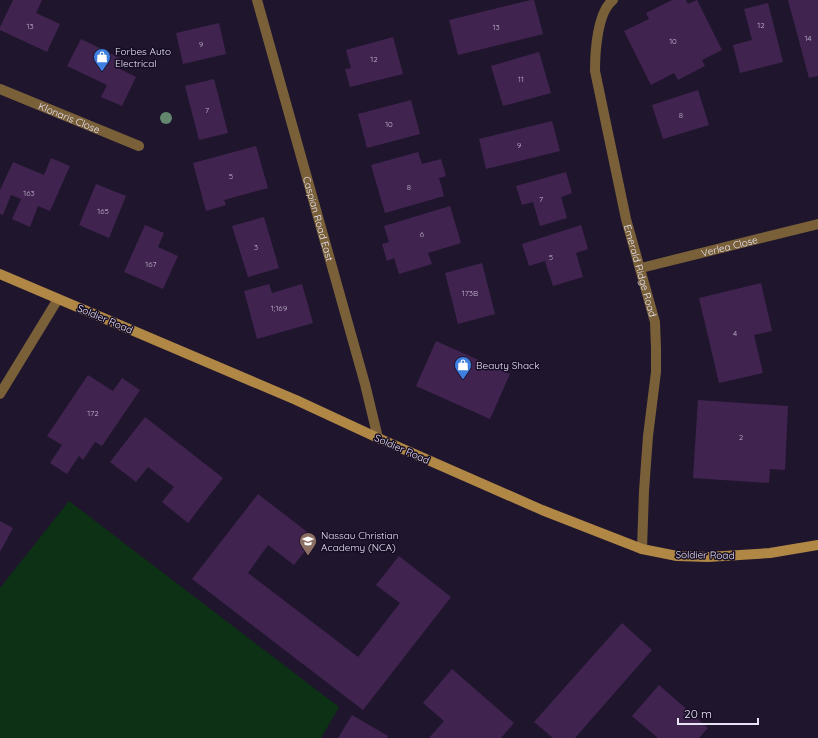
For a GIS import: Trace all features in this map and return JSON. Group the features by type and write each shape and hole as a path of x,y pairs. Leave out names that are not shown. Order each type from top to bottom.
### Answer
{"main road":[{"name":"Soldier Road","path":"0,274 296,400 378,438 542,510 642,549 677,556 708,557 770,553 818,545"}],"street":[{"name":"Caspian Road East","path":"257,0 363,376 378,438"},
{"name":"Emerald Ridge Road","path":"613,0 610,2 602,19 595,47 595,72 626,219 655,322 656,372 648,436 642,549"},
{"name":"Klonaris Close","path":"0,89 139,146"},
{"name":"Verlea Close","path":"640,268 818,224"},
{"path":"0,394 58,299"}],"green space":[{"path":"69,501 339,707 321,738 0,738 0,588"}],"building":[{"path":"13,0 42,0 36,13 60,24 47,52 0,30"},
{"path":"534,0 543,34 458,55 449,20"},
{"path":"672,0 686,0 688,4 697,0 722,50 702,60 705,66 678,80 674,73 651,85 624,31 649,19 646,13"},
{"path":"788,0 818,0 818,76 809,78"},
{"path":"768,3 783,62 740,73 733,45 752,40 744,9"},
{"path":"219,23 226,54 183,64 176,33"},
{"path":"393,37 403,74 350,87 345,69 351,68 346,50"},
{"name":"Forbes Auto Electrical","path":"81,39 120,58 116,67 136,77 122,106 101,97 107,85 67,66"},
{"path":"539,52 551,93 503,106 491,66"},
{"path":"214,79 228,133 199,140 185,86"},
{"path":"698,90 709,125 663,139 652,105"},
{"path":"411,100 420,134 367,148 358,114"},
{"path":"552,121 560,151 486,169 479,139"},
{"path":"256,146 268,188 224,200 226,205 206,211 193,163"},
{"path":"418,152 422,164 441,159 446,176 439,178 444,196 385,213 371,165"},
{"path":"51,158 70,166 50,211 38,206 30,227 12,219 21,199 11,195 3,215 0,214 0,190 13,162 44,175"},
{"path":"566,172 572,193 561,197 567,218 540,226 533,202 522,205 516,186"},
{"path":"96,184 126,196 109,238 79,225"},
{"path":"450,206 461,243 428,253 432,264 399,274 394,258 387,261 382,244 389,242 384,226"},
{"path":"264,217 279,268 248,277 232,226"},
{"path":"145,225 164,233 158,247 178,256 163,289 124,272"},
{"path":"581,225 588,249 576,253 583,277 553,286 545,261 529,266 522,244"},
{"path":"482,263 495,314 458,324 445,273"},
{"path":"761,283 772,331 754,335 763,373 719,383 699,298"},
{"path":"269,284 272,293 302,284 313,323 257,339 244,291"},
{"name":"Beauty Shack","path":"436,341 510,374 490,419 416,386"},
{"path":"88,375 113,391 122,378 140,390 102,446 95,442 83,460 79,456 67,474 50,463 62,445 47,436"},
{"path":"698,400 788,406 785,470 770,469 769,483 693,478"},
{"path":"145,417 223,478 188,523 162,502 174,487 148,467 136,482 110,462"},
{"path":"258,494 315,538 294,565 268,545 248,573 358,657 400,603 376,585 399,556 451,597 363,710 192,579"},
{"path":"0,521 13,528 0,552"},
{"path":"622,623 652,650 575,738 553,738 534,722"},
{"path":"452,669 514,723 501,738 429,738 444,721 423,703"},
{"path":"659,685 708,728 699,738 658,738 632,716"},
{"path":"352,715 388,736 387,738 338,738"}],"place":[{"name":"Forbes Auto Electrical","path":"102,72"},
{"name":"Beauty Shack","path":"463,380"},
{"name":"Nassau Christian Academy (NCA)","path":"308,556"}]}
